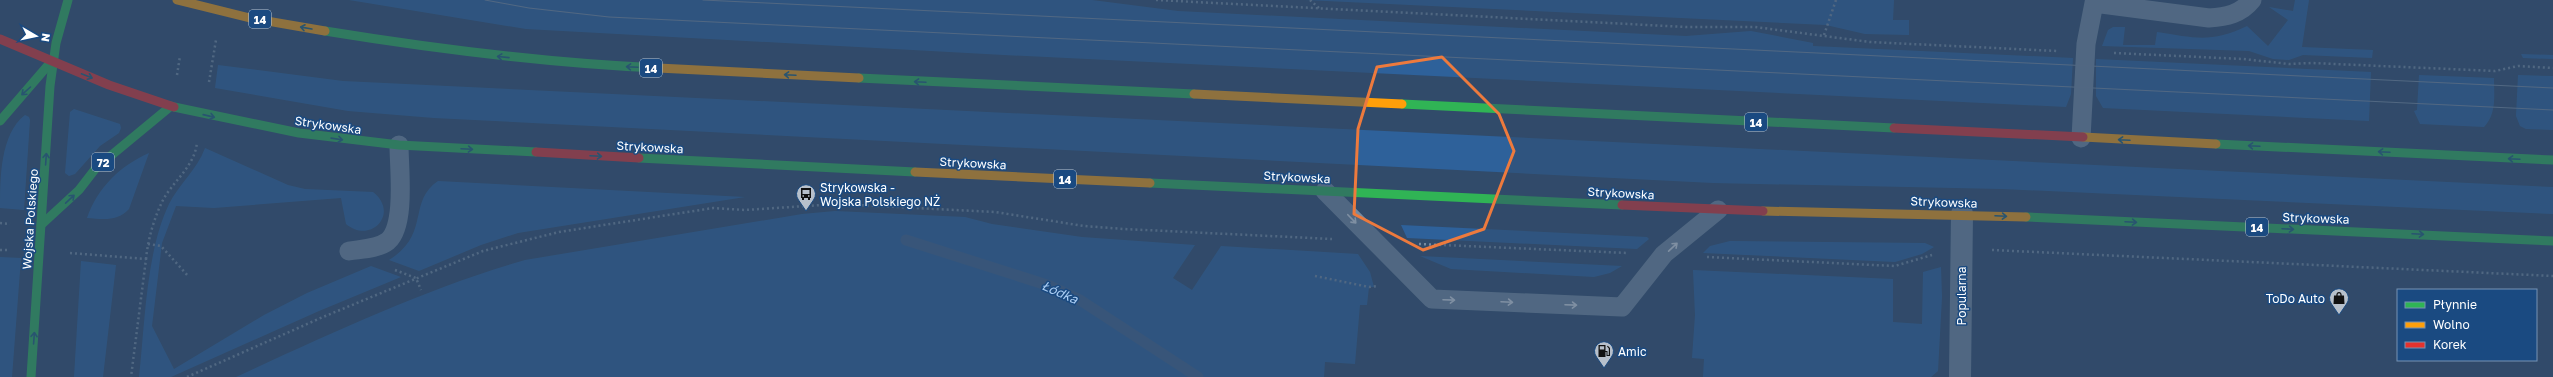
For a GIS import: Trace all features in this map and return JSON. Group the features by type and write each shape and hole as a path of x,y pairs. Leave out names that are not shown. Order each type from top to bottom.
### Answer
{"main road":[{"name":"Wojska Polskiego","path":"31,377 51,62 68,0"},
{"name":"14","path":"177,0 285,25 344,35 467,53 576,64 2553,160"},
{"name":"14","path":"0,39 51,62"},
{"name":"Wojska Polskiego","path":"0,121 16,101 40,79 51,62"},
{"name":"Strykowska","path":"51,62 171,106 299,133 399,145 1718,210 1962,214 2553,241"},
{"name":"72","path":"41,225 78,190 96,168 171,106"}],"street":[{"name":"Popularna","path":"1960,377 1962,214"}],"lane":[{"path":"2081,138 2085,52 2094,3 2209,18 2227,17 2239,11 2252,0"},
{"path":"349,251 382,244 392,236 396,229 399,215 399,145"},
{"path":"1325,191 1432,299 1622,307 1664,254 1718,210"}],"path":[{"path":"1156,0 1320,10 1687,27 1755,27 1870,42 2243,59 2289,64 2312,63 2495,71 2518,66 2553,68"},
{"path":"1310,0 1320,10"},
{"path":"1824,35 1836,0"},
{"path":"177,76 180,56"},
{"path":"208,86 212,61"},
{"path":"130,377 148,244 163,200 193,160 197,143"},
{"path":"187,377 323,317 498,246 559,232 713,208 745,210 837,204 965,210 995,212 1084,226 1124,229 1895,266 1942,251 1961,249 2553,276"},
{"path":"148,244 162,246 189,276"},
{"path":"78,254 146,259"},
{"path":"1315,276 1369,287 1418,284"}],"highlighted area":[{"path":"1442,57 1499,114 1514,151 1484,229 1423,250 1354,214 1358,129 1377,67"}],"shaded area":[{"path":"349,0 1092,0 1178,11 1686,36 1751,31 1813,43 1813,46 2073,58 2071,94 2066,107 1004,55 526,29"},
{"path":"1305,0 1894,0 1893,20 1909,20 1909,35 1865,34 1826,25"},
{"path":"2295,0 2309,0 2302,47 2373,50 2372,58 2303,55 2289,60 2273,59 2249,51 2102,46 2108,30 2113,27 2125,27 2123,45 2155,45 2157,32 2203,38 2224,35 2247,26 2268,46 2288,20 2269,7 2293,11"},
{"path":"2521,54 2553,55 2553,59 2523,58"},
{"path":"2096,59 2371,72 2369,121 2103,108 2096,96"},
{"path":"218,65 343,81 2553,187 2553,214 2002,189 1713,183 434,118 348,111 215,88"},
{"path":"2419,75 2494,78 2494,104 2488,122 2484,127 2420,124 2414,111 2417,110"},
{"path":"2518,75 2553,76 2553,130 2526,129 2520,126 2516,116"},
{"path":"74,109 120,124 121,128 119,133 100,146 75,174 69,176 65,173 70,112"},
{"path":"25,115 29,117 30,120 24,210 0,208 1,171 6,145 17,123"},
{"path":"205,148 288,185 305,189 373,192 381,200 384,209 383,217 379,224 373,229 365,231 355,230 346,224 341,198 214,208 176,206 162,243 152,326 174,369 264,315 307,293 371,266 401,277 319,311 171,377 139,377 151,266 161,223 173,197 202,156"},
{"path":"149,153 129,209 115,218 87,218 97,197 111,179 129,164"},
{"path":"438,181 745,197 518,233 481,245 419,271 389,260 402,250 410,240 415,229 423,199 429,189"},
{"path":"835,211 965,217 992,224 1082,237 1195,245 1173,278 1192,290 1221,246 1358,254 1370,272 1374,287 1369,287 1367,305 1360,305 1355,364 1325,362 1324,377 236,377 342,328 415,298 488,271 525,260 802,214"},
{"path":"1401,225 1647,237 1649,239 1637,249 1407,238"},
{"path":"1730,241 1925,243 1934,247 1922,254 1895,262 1703,253 1710,246"},
{"path":"1420,256 1622,266 1610,273 1594,277 1451,269"},
{"path":"0,257 21,258 12,377 0,377"},
{"path":"81,261 116,265 103,377 74,377"},
{"path":"1941,267 1942,297 1938,371 1931,377 1703,377 1704,359 1692,358 1695,315 1693,270 1893,279 1893,322 1922,324 1923,272"}],"waterway":[{"name":"Łódka","path":"906,240 1050,286 1080,300 1198,377"}],"tram line":[{"path":"485,0 529,8 609,17 2553,110"},
{"path":"703,0 2553,88"}],"traffic: fast":[{"path":"31,377 50,86 56,43 68,0"},
{"path":"325,31 408,44 533,59 658,68"},
{"path":"0,121 50,63"},
{"path":"859,78 1194,94"},
{"path":"1402,104 1894,128"},
{"path":"41,225 79,190 96,168 171,106"},
{"path":"174,107 299,133 399,145 536,152"},
{"path":"2216,144 2553,160"},
{"path":"639,158 915,172"},
{"path":"1150,183 1622,205"},
{"path":"2026,217 2553,241"}],"traffic: slow":[{"path":"177,0 250,18 325,31"},
{"path":"658,68 859,78"},
{"path":"1194,94 1402,104"},
{"path":"2083,137 2216,144"},
{"path":"915,172 1150,183"},
{"path":"1763,211 2026,217"}],"traffic: jam":[{"path":"0,39 109,85 174,107"},
{"path":"1894,128 2083,137"},
{"path":"536,152 639,158"},
{"path":"1622,205 1763,211"}],"place":[{"name":"Strykowska - Wojska Polskiego NŻ","path":"806,211"},
{"name":"ToDo Auto","path":"2339,315"},
{"name":"Amic","path":"1604,368"}]}
